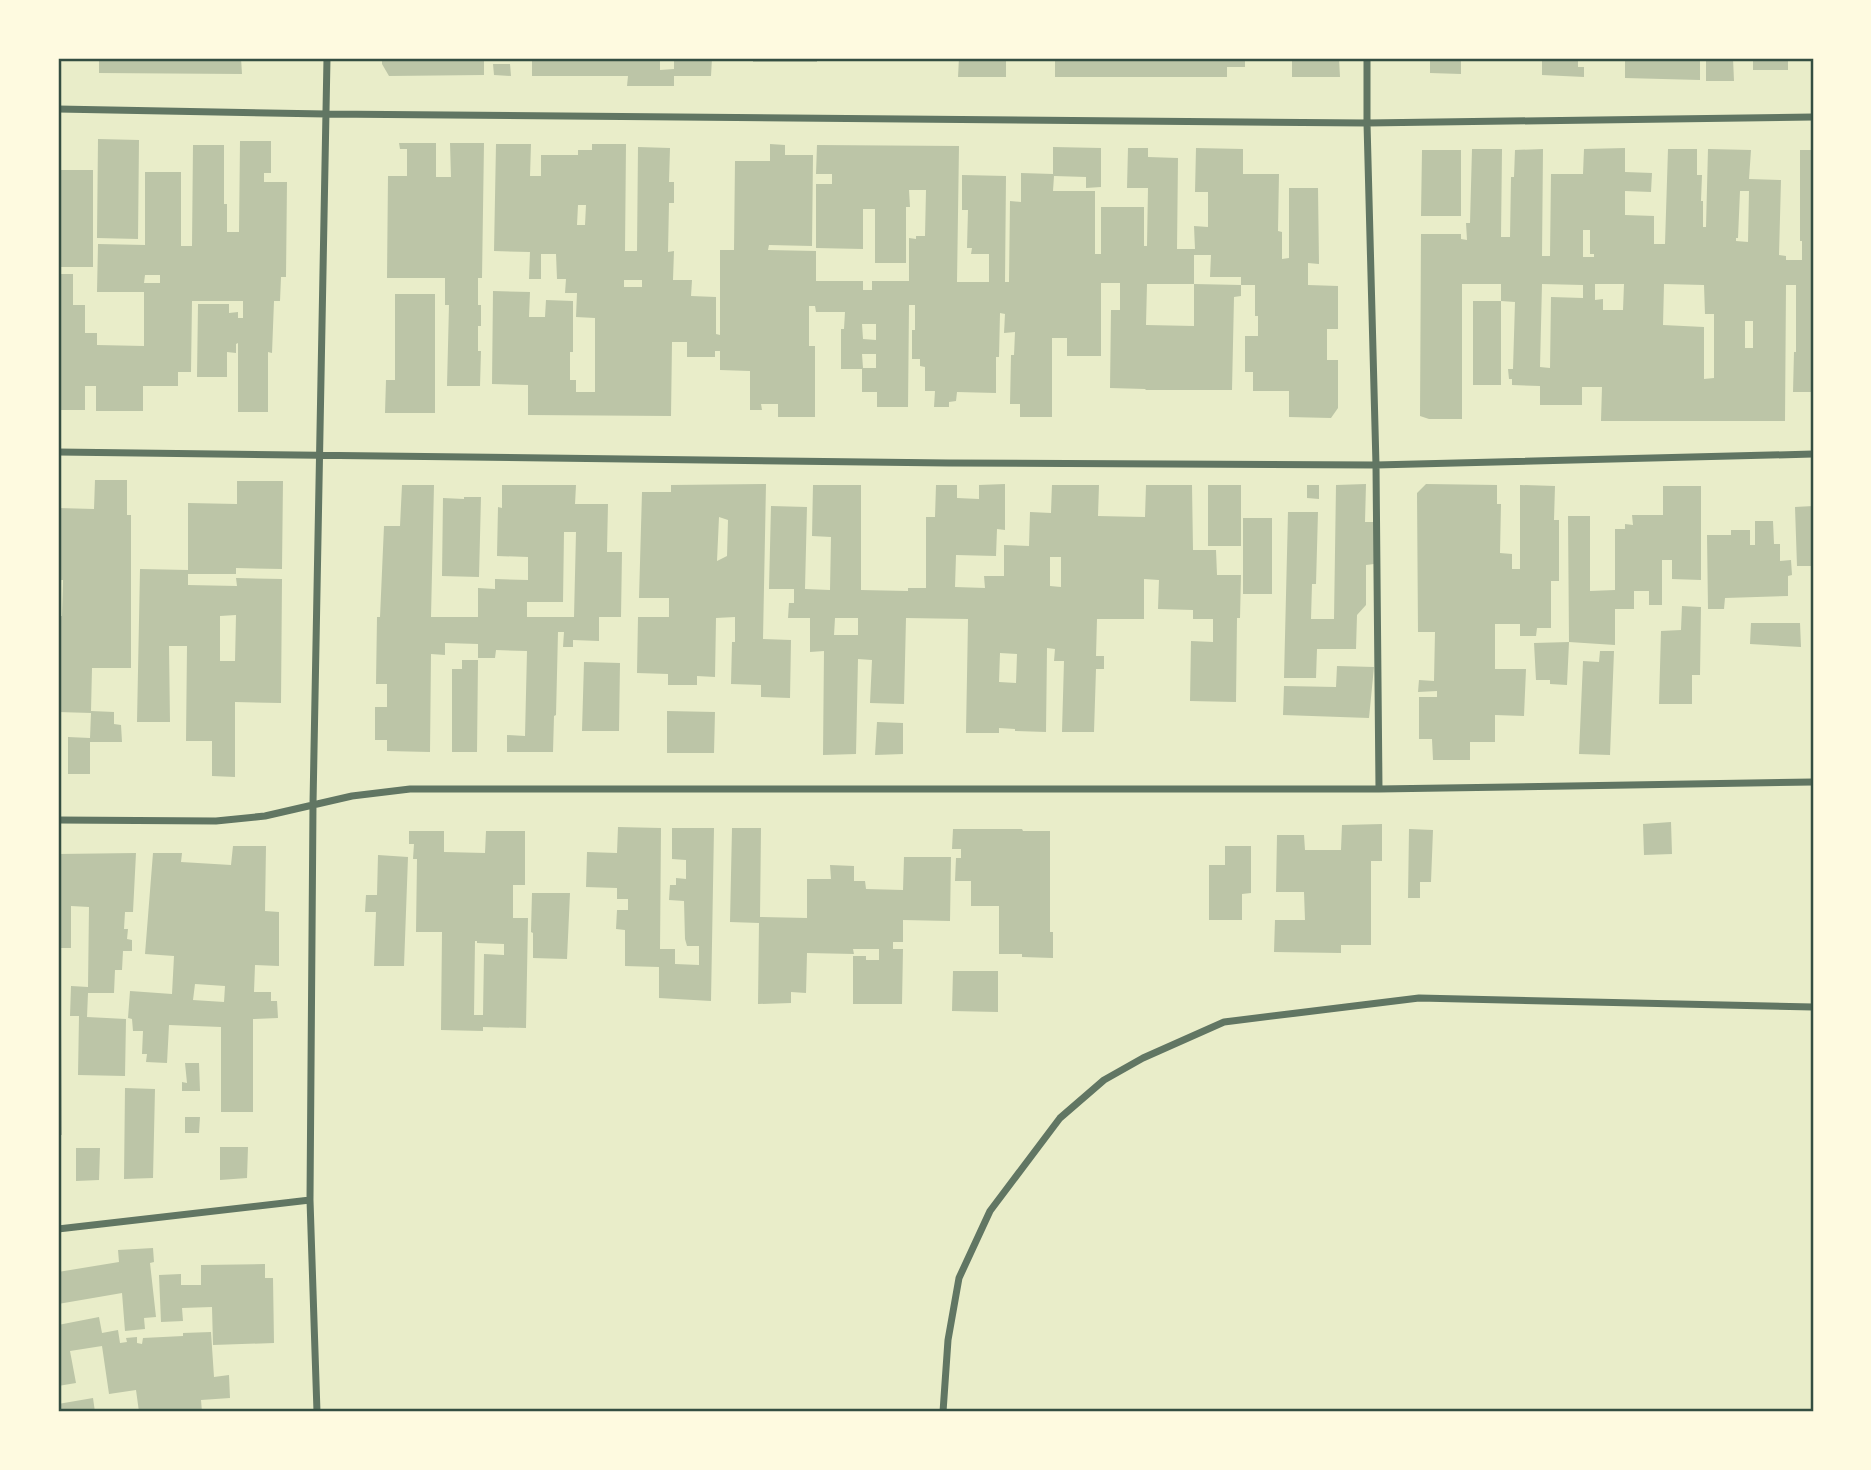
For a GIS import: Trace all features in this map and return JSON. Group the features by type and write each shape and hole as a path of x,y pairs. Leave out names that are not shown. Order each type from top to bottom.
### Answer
{"street":[{"path":"317,1412 310,1200 313,804 327,58"},
{"path":"1367,58 1376,465 1379,789"},
{"path":"58,109 326,114 1367,123 1813,117"},
{"path":"58,452 948,463 1376,465 1813,454"},
{"path":"58,820 216,821 265,816 352,796 410,789 1379,789 1813,782"},
{"path":"943,1412 948,1339 959,1278 989,1211 1060,1118 1104,1080 1143,1058 1224,1022 1419,998 1813,1007"},
{"path":"58,1229 310,1200"}],"building":[{"path":"99,58 241,58 242,74 99,73"},
{"path":"382,58 484,58 484,75 389,76 382,64"},
{"path":"532,58 660,58 660,70 674,69 674,58 712,58 711,76 674,76 674,86 627,86 628,76 532,76"},
{"path":"753,58 817,58 817,62 753,62"},
{"path":"959,58 1006,58 1006,77 958,77"},
{"path":"1055,58 1245,58 1245,67 1227,67 1227,77 1055,77"},
{"path":"1292,58 1339,58 1340,77 1292,77"},
{"path":"1430,58 1461,58 1461,74 1430,73"},
{"path":"1542,58 1578,58 1578,67 1584,67 1584,77 1542,75"},
{"path":"1625,58 1700,58 1700,80 1625,78"},
{"path":"1706,58 1733,58 1734,81 1706,81"},
{"path":"1753,58 1788,58 1788,70 1753,70"},
{"path":"493,64 510,64 511,76 494,75"},
{"path":"98,139 139,140 138,239 97,238"},
{"path":"240,141 271,141 271,173 264,173 264,182 287,182 286,277 281,277 280,301 274,301 272,353 268,352 268,412 238,412 238,343 236,353 227,352 227,377 197,377 198,304 229,304 229,313 238,312 238,318 243,318 243,301 192,301 191,372 178,372 178,386 143,386 143,411 96,411 96,386 85,386 85,410 58,410 58,274 73,274 73,305 85,305 85,333 97,333 97,345 144,346 144,292 97,292 98,244 145,245 145,172 181,172 181,246 192,246 193,145 224,145 227,232 239,232","holes":["145,275 160,275 160,283 144,283"]},
{"path":"399,143 436,143 436,177 451,177 450,143 484,143 482,278 478,278 478,305 481,305 481,326 478,326 478,351 481,351 480,386 447,386 449,305 445,305 445,278 387,278 388,176 407,176 407,149 400,149"},
{"path":"496,144 531,144 530,176 541,176 541,155 578,155 578,150 592,150 592,144 626,144 625,251 637,251 638,147 670,148 669,182 674,182 674,203 669,203 668,252 674,251 673,280 692,280 691,296 716,297 716,334 720,335 720,250 734,250 735,161 770,161 770,144 785,145 785,155 813,155 812,246 769,245 768,250 816,251 816,281 863,281 863,290 872,290 872,281 909,281 909,238 925,236 926,190 909,190 910,207 906,207 906,263 875,263 875,209 863,209 863,249 816,248 816,184 832,184 832,174 816,174 817,145 959,146 957,282 989,282 989,254 971,254 972,248 967,248 968,210 962,210 962,175 1006,176 1005,282 1009,282 1010,201 1021,202 1021,173 1053,174 1053,147 1101,148 1101,187 1086,188 1086,177 1054,176 1053,191 1095,191 1095,254 1101,254 1101,207 1144,207 1144,246 1147,246 1148,188 1127,188 1128,148 1148,148 1148,157 1178,158 1177,249 1195,249 1194,226 1208,227 1208,192 1195,192 1196,148 1243,149 1243,174 1279,174 1278,231 1282,232 1282,259 1289,258 1289,188 1318,188 1319,264 1308,263 1308,285 1338,286 1338,329 1327,329 1327,360 1338,360 1338,408 1331,418 1289,417 1289,391 1253,391 1253,372 1245,372 1245,336 1258,336 1255,285 1241,285 1241,296 1234,297 1232,390 1110,388 1111,310 1120,310 1120,283 1101,283 1101,356 1067,356 1067,338 1052,338 1052,417 1020,417 1020,404 1010,404 1011,355 1014,355 1015,332 1004,333 1005,314 1000,313 996,393 957,392 956,401 949,402 949,407 934,407 935,391 925,391 925,367 920,366 920,359 912,359 915,305 909,305 908,407 877,407 877,392 862,392 862,369 841,369 841,329 844,329 845,312 816,312 815,306 809,306 809,346 815,346 815,417 778,417 778,404 761,404 762,410 750,410 750,371 720,370 720,351 715,351 715,357 687,357 687,342 672,342 671,416 528,415 528,385 492,384 493,291 530,292 529,317 545,317 546,300 573,301 570,380 576,380 576,392 595,392 595,318 576,317 577,293 565,293 566,279 557,279 556,254 541,254 541,279 529,279 530,252 494,251","holes":["578,205 586,205 585,225 577,225","1194,255 1211,255 1210,277 1241,277 1241,285 1194,284","624,280 642,280 642,287 624,287","1147,284 1194,284 1194,326 1146,325","862,324 876,324 876,340 863,339","862,354 876,354 876,368 863,368"]},
{"path":"1625,148 1625,172 1652,173 1651,192 1625,191 1625,215 1654,216 1654,244 1665,244 1668,149 1697,149 1697,175 1702,175 1703,227 1706,227 1708,149 1751,150 1749,179 1781,180 1779,255 1786,256 1786,260 1802,260 1800,150 1813,150 1813,392 1793,392 1796,285 1786,285 1785,421 1601,421 1602,387 1582,387 1582,405 1540,405 1540,386 1512,385 1512,379 1509,379 1508,369 1513,369 1515,302 1501,301 1501,284 1462,284 1462,419 1429,419 1420,416 1421,234 1461,234 1461,239 1467,240 1472,149 1502,149 1501,237 1510,237 1511,177 1514,177 1515,150 1543,149 1542,256 1550,256 1551,174 1583,174 1584,149","holes":["1740,191 1749,191 1748,242 1736,241","1583,230 1590,230 1590,254 1594,254 1594,257 1583,257","1542,284 1583,285 1583,298 1551,297 1550,368 1540,367","1595,284 1624,284 1623,310 1603,310 1603,299 1595,300","1664,284 1704,285 1705,314 1714,314 1714,378 1704,379 1704,327 1663,325","1745,321 1753,321 1753,348 1745,348"]},
{"path":"1422,150 1461,150 1461,216 1421,216"},
{"path":"58,170 93,170 93,267 58,267"},
{"path":"395,294 435,294 435,413 385,413 386,380 395,380"},
{"path":"1473,301 1501,301 1501,385 1473,385"},
{"path":"95,480 127,480 127,515 131,515 131,668 92,668 91,711 114,712 114,724 121,725 122,742 90,742 90,774 68,774 68,737 90,738 91,713 58,712 58,627 59,616 62,616 63,580 58,580 58,508 94,509"},
{"path":"237,481 283,481 282,569 236,568 236,574 188,574 188,585 237,586 236,578 282,579 281,703 235,702 235,777 212,776 212,741 186,741 187,646 169,646 170,722 137,722 140,569 188,570 188,503 237,504","holes":["236,615 235,661 220,661 220,616"]},
{"path":"766,484 763,639 791,640 790,698 761,697 761,685 731,684 735,617 716,618 715,677 697,676 697,685 668,685 668,674 637,673 638,617 669,617 669,598 639,598 642,492 671,492 671,485","holes":["719,517 728,520 727,556 717,561"]},
{"path":"1005,484 1005,530 997,529 996,556 956,555 955,587 985,588 984,576 1004,576 1004,545 1029,546 1030,512 1051,513 1052,485 1099,485 1098,516 1145,517 1146,485 1192,485 1193,550 1216,550 1217,575 1241,575 1240,618 1237,618 1236,702 1190,701 1191,641 1213,642 1213,619 1193,619 1193,610 1158,609 1159,580 1144,579 1144,619 1097,619 1096,656 1104,656 1104,669 1096,669 1094,732 1062,732 1064,661 1054,661 1055,649 1047,648 1046,732 999,728 999,733 966,733 968,619 906,618 904,704 870,703 872,660 858,659 856,754 823,755 824,651 810,652 810,618 788,618 789,603 794,603 794,589 769,589 771,506 807,507 805,589 830,590 831,537 812,536 813,485 861,485 861,590 908,591 908,588 926,588 926,517 935,517 936,485 957,485 957,498 979,499 979,485","holes":["1050,557 1061,557 1061,587 1050,586","835,618 858,618 858,635 834,635","1000,653 1017,654 1016,683 999,682"]},
{"path":"1366,484 1365,522 1375,522 1374,564 1366,565 1366,605 1357,615 1356,649 1317,649 1316,678 1284,678 1288,512 1318,512 1316,584 1312,584 1311,619 1334,619 1336,485"},
{"path":"1426,484 1497,485 1497,504 1501,504 1500,553 1512,554 1512,569 1520,569 1520,485 1555,486 1554,520 1559,520 1559,581 1551,581 1551,628 1537,628 1536,636 1520,636 1520,624 1495,624 1495,669 1526,669 1524,716 1495,715 1495,742 1470,742 1470,760 1433,760 1432,739 1419,739 1419,697 1437,697 1437,691 1418,692 1419,680 1434,681 1435,632 1418,632 1417,493"},
{"path":"402,485 434,485 431,617 478,617 478,588 495,589 495,579 528,580 528,557 497,556 498,507 502,508 502,485 576,485 575,504 608,504 607,552 622,552 621,617 599,617 599,641 573,640 573,647 563,647 564,632 558,632 553,752 507,752 507,735 525,736 527,651 496,650 495,658 478,658 478,644 445,643 445,655 431,654 430,752 387,751 387,740 375,740 375,707 387,707 387,684 376,684 377,617 380,617 384,526 400,526","holes":["564,532 576,532 574,617 527,617 527,602 563,602"]},
{"path":"1208,485 1241,485 1241,546 1208,546"},
{"path":"1307,485 1319,485 1319,499 1307,498"},
{"path":"1663,486 1701,486 1701,580 1672,579 1672,560 1662,560 1662,605 1649,605 1649,591 1634,591 1634,609 1615,609 1615,645 1569,642 1568,516 1590,516 1590,591 1615,590 1615,529 1625,529 1625,524 1633,525 1632,515 1663,515"},
{"path":"481,497 479,577 442,576 443,498"},
{"path":"1813,506 1813,566 1797,566 1795,507"},
{"path":"1243,518 1272,518 1272,594 1243,594"},
{"path":"1755,521 1773,521 1774,544 1780,544 1780,561 1791,560 1792,575 1788,576 1788,596 1725,598 1724,609 1708,609 1707,535 1731,535 1731,530 1750,530 1750,545 1755,545"},
{"path":"1682,606 1701,607 1700,675 1692,675 1692,704 1659,704 1661,631 1681,630"},
{"path":"1751,623 1800,623 1801,647 1750,644"},
{"path":"1569,642 1567,685 1550,684 1550,680 1536,680 1534,643"},
{"path":"1600,651 1614,651 1610,755 1579,754 1583,661 1599,662"},
{"path":"462,660 478,660 477,752 452,752 452,669 462,669"},
{"path":"584,662 620,663 619,731 582,731"},
{"path":"1337,666 1374,667 1369,718 1283,715 1284,686 1336,687"},
{"path":"667,711 715,712 714,753 667,753"},
{"path":"877,722 903,723 903,754 875,755"},
{"path":"1671,822 1672,854 1644,855 1643,824"},
{"path":"1382,824 1382,861 1371,861 1371,945 1341,945 1341,953 1274,952 1275,920 1305,920 1304,892 1276,892 1277,835 1304,835 1305,850 1341,850 1342,825"},
{"path":"618,827 661,828 660,949 675,949 675,964 699,965 699,946 687,946 685,939 684,901 669,900 670,885 676,885 676,878 686,879 686,860 672,859 672,828 714,828 711,1001 659,998 659,967 625,966 625,930 616,929 617,910 628,910 628,899 617,899 617,888 586,887 587,852 617,853"},
{"path":"732,828 761,828 760,917 807,918 807,879 831,879 830,865 854,866 854,881 865,881 866,889 903,890 904,857 951,857 950,921 903,920 903,942 893,942 893,949 903,949 902,1004 853,1004 853,956 879,960 879,949 853,949 854,954 807,953 806,993 791,992 791,1003 758,1004 759,923 730,922"},
{"path":"953,829 1050,831 1050,932 1053,932 1053,958 999,954 999,906 971,906 971,881 955,881 956,858 961,858 961,849 952,849"},
{"path":"1409,829 1433,830 1431,882 1420,882 1420,898 1408,898"},
{"path":"409,831 444,831 444,852 485,853 486,831 525,831 525,885 513,885 513,918 528,918 526,1028 441,1030 442,932 416,932 417,859 413,859 414,844 409,844","holes":["477,941 504,944 504,955 484,954 483,1015 474,1015"]},
{"path":"233,846 266,846 265,911 279,912 279,966 255,965 254,992 271,992 271,1001 277,1001 278,1018 253,1019 253,1112 221,1112 221,1027 169,1025 167,1063 146,1062 147,1054 142,1054 143,1031 133,1031 132,1019 128,1018 130,991 172,994 174,956 145,954 153,853 182,853 181,862 231,865","holes":["195,984 225,986 224,1002 193,1000"]},
{"path":"1225,846 1251,846 1251,893 1242,894 1242,920 1209,920 1209,865 1225,865"},
{"path":"136,853 133,912 125,912 124,929 128,929 127,939 132,940 132,951 123,951 122,970 115,970 114,993 88,993 87,1017 126,1019 125,1076 78,1075 79,1016 70,1016 71,986 88,987 89,907 71,906 71,948 58,948 58,854"},
{"path":"378,855 408,857 404,966 374,966 376,912 365,912 366,895 377,895"},
{"path":"532,893 570,893 567,959 533,958"},
{"path":"953,971 998,971 998,1012 952,1011"},
{"path":"58,1021 61,1021 62,1135 58,1135"},
{"path":"185,1063 199,1063 200,1091 182,1091 182,1082 187,1083"},
{"path":"125,1088 155,1089 153,1178 124,1179"},
{"path":"185,1117 200,1117 199,1133 185,1133"},
{"path":"220,1147 248,1147 247,1178 220,1180"},
{"path":"76,1148 100,1148 99,1180 76,1181"},
{"path":"153,1248 154,1262 150,1263 156,1317 144,1318 145,1329 125,1331 122,1293 58,1304 58,1272 119,1262 118,1250"},
{"path":"265,1264 265,1278 273,1278 274,1343 213,1345 212,1307 182,1308 183,1321 161,1322 159,1275 181,1274 181,1285 201,1285 201,1265"},
{"path":"99,1317 102,1333 118,1330 120,1343 127,1342 126,1338 137,1337 137,1343 142,1344 143,1338 211,1332 214,1377 229,1375 230,1398 201,1400 202,1412 139,1412 136,1390 109,1394 102,1346 70,1351 76,1383 58,1386 58,1325"},
{"path":"93,1398 95,1412 58,1412 58,1404"}]}
